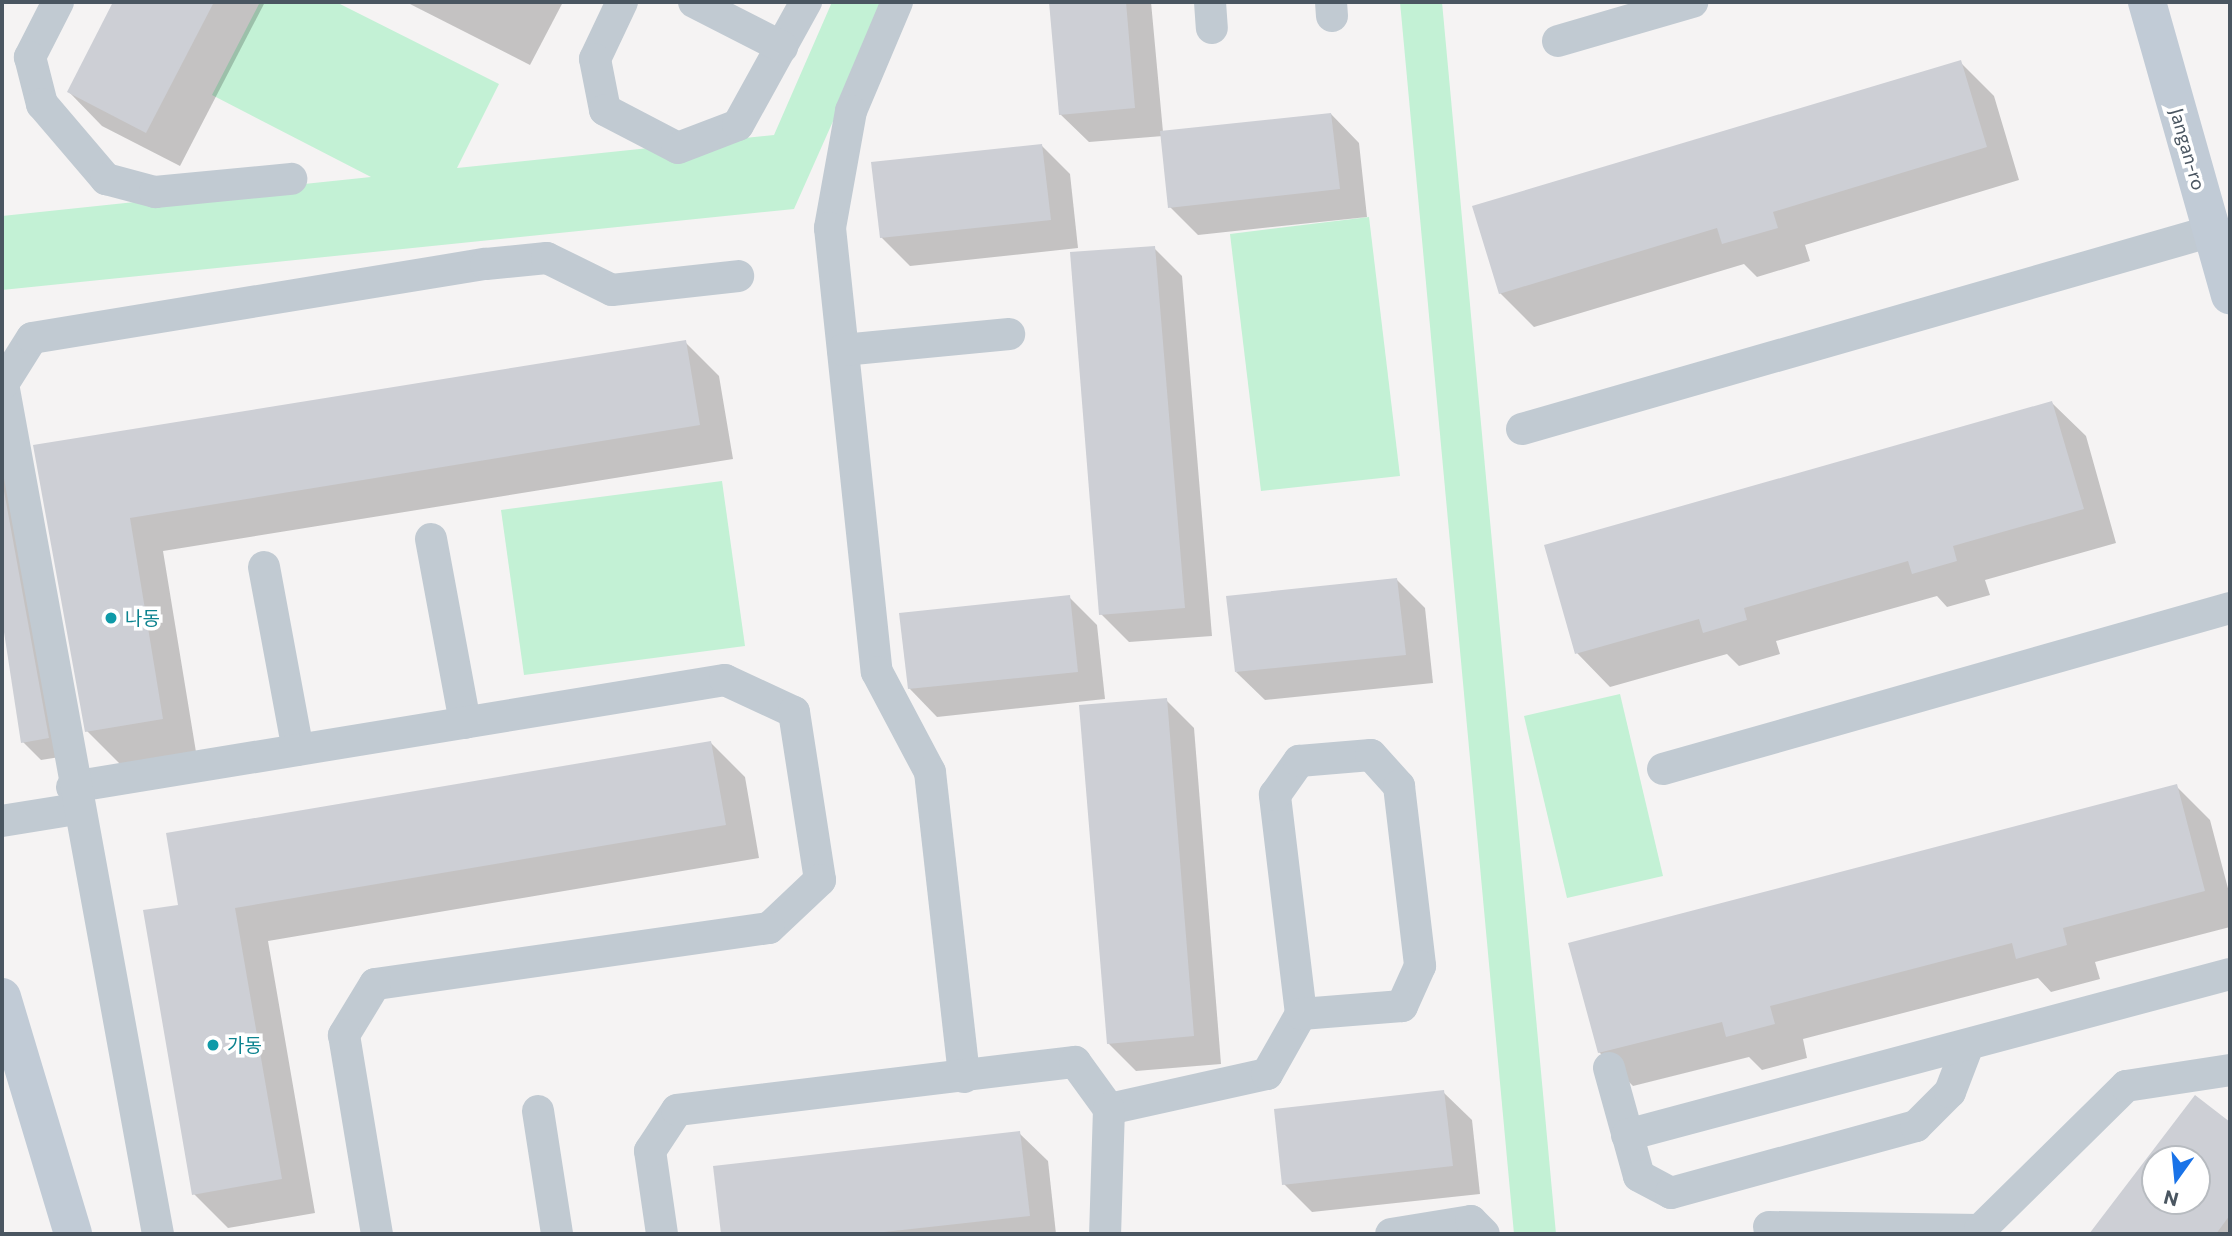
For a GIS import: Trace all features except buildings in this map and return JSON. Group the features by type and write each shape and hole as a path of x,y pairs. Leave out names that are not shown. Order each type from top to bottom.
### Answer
{"main road":[{"name":"Jangan-ro","path":"2147,2 2230,295"},
{"path":"2,996 74,1234"}],"lane":[{"path":"58,2 30,57 42,104 106,180 155,192 291,179"},
{"path":"622,2 594,59 605,110 678,148 738,125 806,2"},
{"path":"694,2 782,47"},
{"path":"897,2 851,111 830,228 877,672 929,772 964,1077"},
{"path":"1558,41 1692,2"},
{"path":"1522,429 2212,231"},
{"path":"158,1234 74,798 3,384 32,338 547,258 612,290 738,276"},
{"path":"843,350 1009,334"},
{"path":"431,540 465,723"},
{"path":"264,567 298,750"},
{"path":"1663,769 2230,608"},
{"path":"2,821 74,798 298,750 725,680 794,712 820,880 769,928 376,984 344,1035 377,1234"},
{"path":"1110,1109 1267,1074 1301,1014 1275,795 1299,761 1371,755 1399,786 1420,966 1402,1006 1301,1014"},
{"path":"1627,1135 2230,974"},
{"path":"1609,1068 1639,1176 1671,1193 1916,1126 1950,1092 1968,1045"},
{"path":"662,1234 650,1151 677,1110 1075,1062 1110,1109 1105,1234"},
{"path":"1769,1227 1980,1230 2126,1086 2230,1070"},
{"path":"538,1111 557,1234"},
{"path":"1391,1234 1471,1221 1484,1234"}],"green space":[{"path":"260,2 336,2 499,84 457,168 774,135 832,2 886,2 794,209 2,290 2,216 371,177 212,95"},
{"path":"1400,2 1442,2 1556,1234 1514,1234"},
{"path":"1369,217 1400,476 1261,491 1230,234"},
{"path":"722,481 745,646 524,675 501,510"},
{"path":"1620,694 1663,876 1567,898 1524,716"}],"place":[{"name":"나동","path":"111,618"},
{"name":"가동","path":"213,1045"}]}
